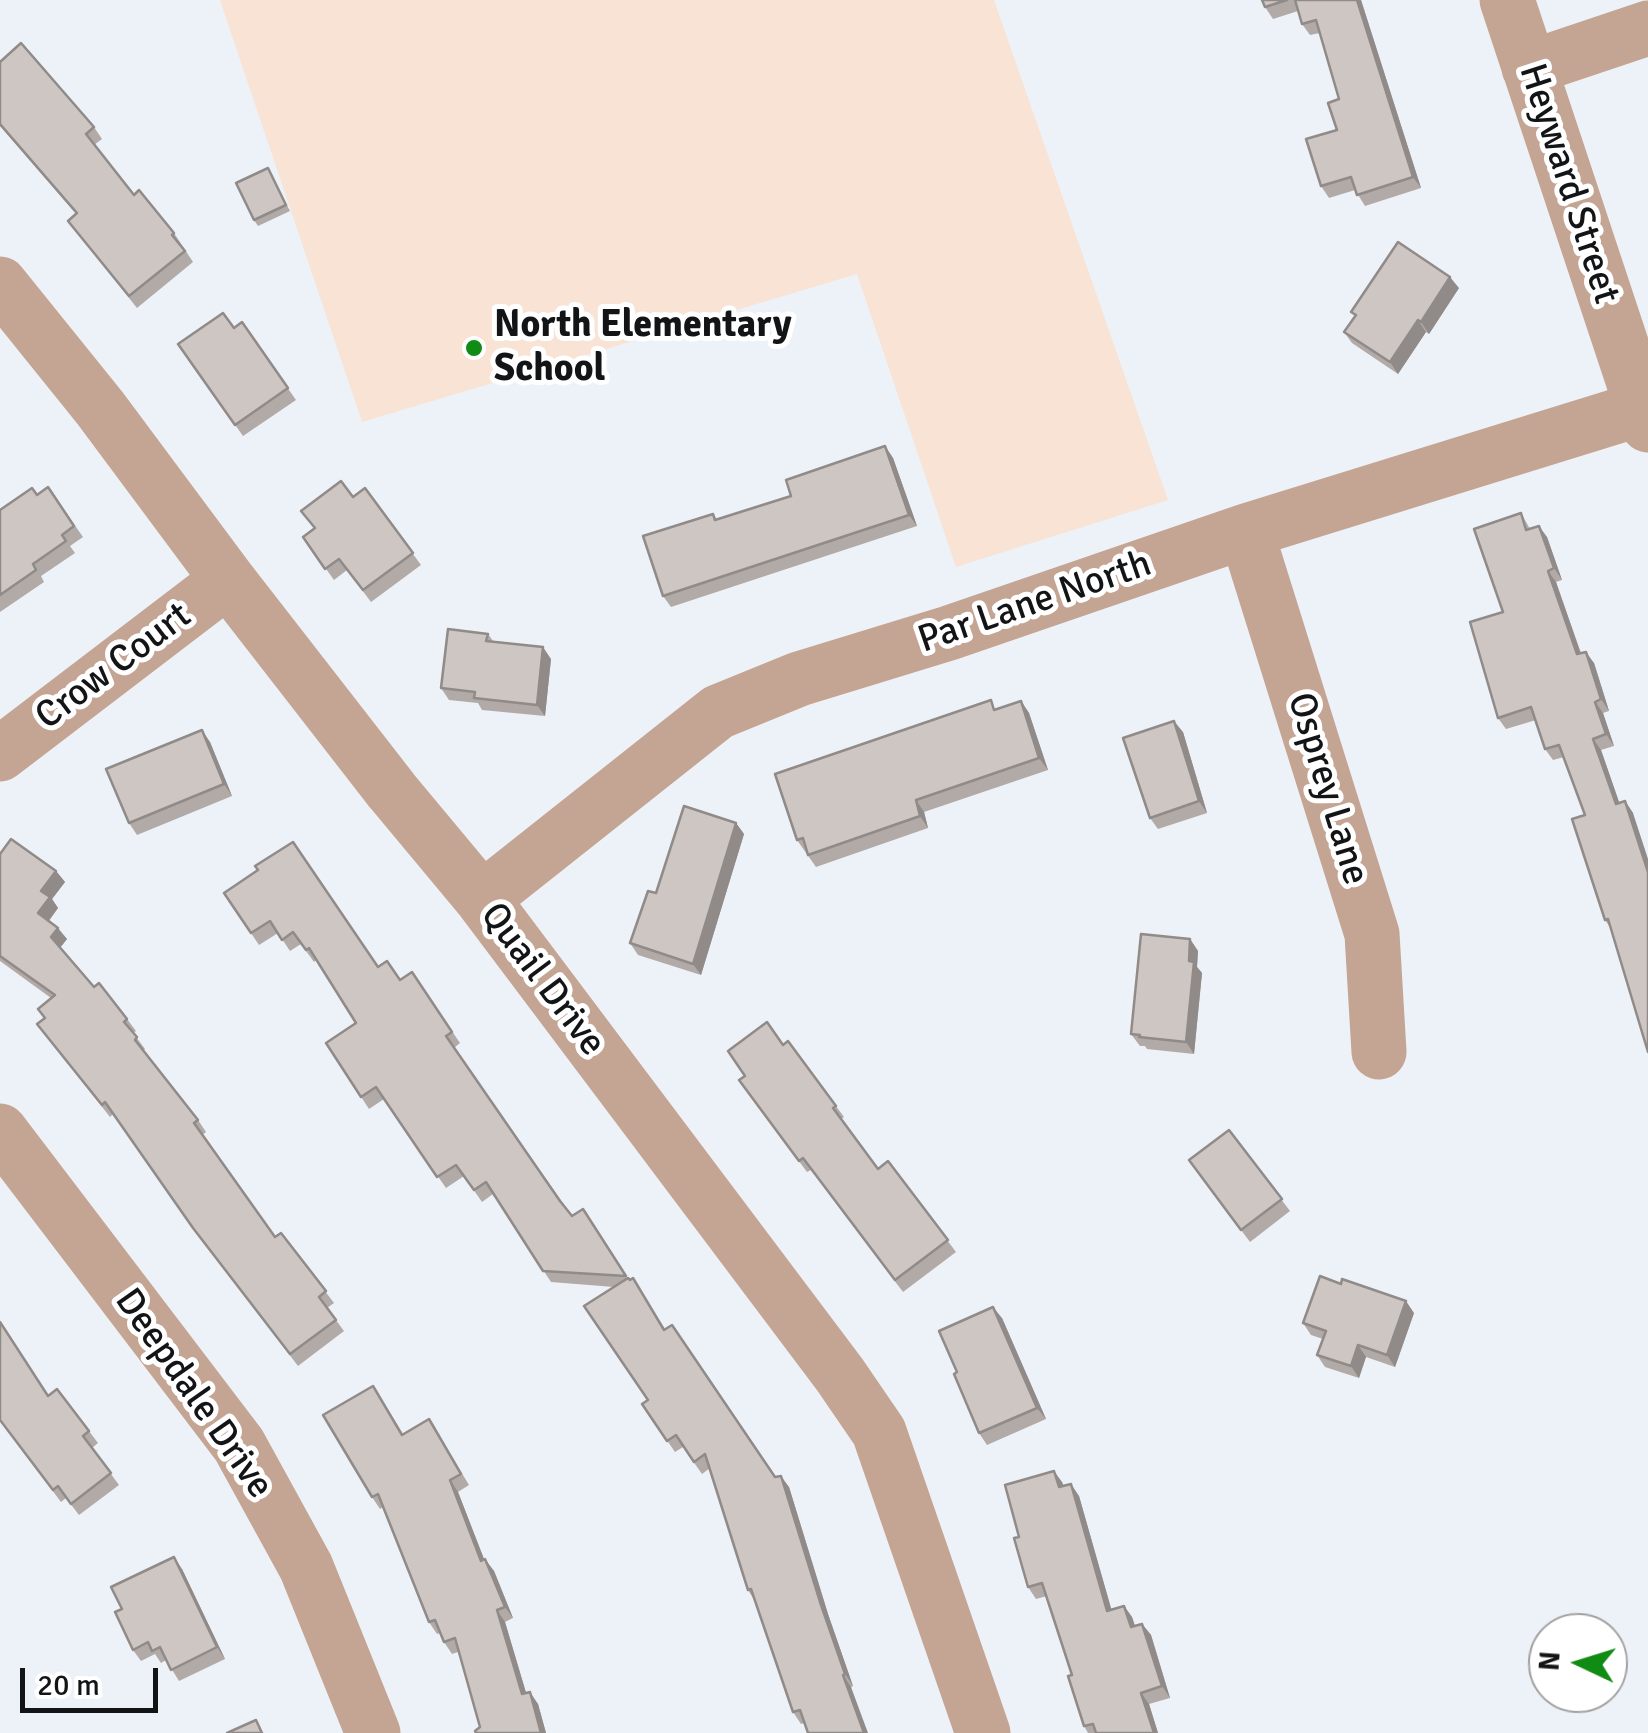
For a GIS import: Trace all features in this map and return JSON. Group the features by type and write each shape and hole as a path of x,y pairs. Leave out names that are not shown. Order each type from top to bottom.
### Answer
{"street":[{"name":"Heyward Street","path":"1507,0 1645,417"},
{"path":"1530,68 1648,28"},
{"name":"Quail Drive","path":"0,284 100,408 392,791 482,900 879,1432 983,1733"},
{"name":"Par Lane North","path":"482,900 718,712 799,679 949,633 1246,532 1645,417"},
{"name":"Osprey Lane","path":"1246,532 1372,934 1378,1052"},
{"name":"Crow Court","path":"0,754 228,580"},
{"name":"Deepdale Drive","path":"0,1131 239,1446 306,1567 372,1733"}],"shaded area":[{"name":"North Elementary School","path":"220,0 994,0 1168,500 956,567 857,274 362,422"}],"building":[{"path":"1262,0 1287,0 1265,7"},
{"path":"1295,0 1357,0 1413,177 1357,195 1351,177 1321,186 1306,139 1337,130 1328,103 1339,99 1316,20 1302,24"},
{"path":"21,43 94,127 86,134 134,195 139,190 185,251 129,296 68,221 77,213 0,124 0,62"},
{"path":"268,168 286,205 254,220 236,183"},
{"path":"1398,242 1450,277 1390,362 1344,332 1356,315 1351,312"},
{"path":"223,313 234,328 242,322 288,388 235,425 178,344"},
{"path":"885,446 909,515 663,596 643,536 713,514 715,520 791,496 786,480"},
{"path":"341,481 353,497 365,488 413,553 363,590 339,559 325,569 303,537 315,528 301,511"},
{"path":"48,487 74,526 62,535 66,541 33,564 36,570 0,595 0,510 32,488 37,495"},
{"path":"1521,513 1526,530 1539,526 1554,568 1548,571 1577,654 1586,652 1601,699 1595,702 1606,734 1593,739 1616,804 1625,801 1648,872 1648,1052 1608,919 1605,920 1572,819 1585,815 1559,745 1545,749 1531,707 1498,718 1470,622 1503,612 1474,529"},
{"path":"448,629 488,634 486,641 543,647 537,705 474,698 475,692 441,688"},
{"path":"991,700 994,710 1021,701 1039,758 916,800 920,816 808,855 803,838 797,840 775,774"},
{"path":"1174,721 1199,801 1150,818 1123,738"},
{"path":"202,730 224,784 129,823 106,769"},
{"path":"684,806 736,823 693,964 630,943 648,891 656,893"},
{"path":"11,839 56,871 41,891 50,897 38,913 58,928 51,937 94,987 99,983 127,1019 124,1022 137,1037 135,1040 198,1120 194,1123 275,1237 281,1233 326,1291 319,1297 336,1320 290,1354 193,1228 105,1102 102,1105 37,1024 45,1018 38,1009 55,995 0,956 0,854"},
{"path":"293,842 378,967 387,961 400,980 412,972 452,1032 446,1036 560,1201 572,1216 583,1209 626,1276 543,1271 486,1182 474,1190 456,1165 437,1177 376,1087 361,1097 326,1043 356,1023 309,948 306,950 293,932 282,940 270,921 251,933 224,893 258,870 255,866"},
{"path":"1141,934 1190,939 1189,961 1194,962 1186,1042 1131,1034"},
{"path":"767,1022 783,1045 788,1041 878,1169 888,1161 948,1240 895,1280 739,1080 745,1076 728,1051"},
{"path":"1229,1130 1282,1199 1241,1230 1189,1160"},
{"path":"1320,1276 1341,1284 1342,1279 1406,1301 1387,1355 1358,1345 1351,1366 1317,1355 1326,1331 1303,1323"},
{"path":"633,1278 664,1330 672,1325 775,1477 781,1476 864,1733 808,1733 800,1710 793,1712 751,1589 748,1590 705,1454 694,1462 676,1435 667,1441 642,1404 648,1400 584,1306"},
{"path":"993,1307 1037,1408 979,1433 939,1331"},
{"path":"0,1322 48,1396 57,1389 89,1431 83,1436 111,1473 71,1504 58,1486 53,1490 0,1420"},
{"path":"373,1386 402,1435 429,1419 461,1474 450,1480 481,1561 485,1559 505,1607 497,1610 522,1694 530,1692 541,1733 475,1731 480,1727 455,1638 444,1642 435,1620 429,1622 378,1494 372,1497 323,1415"},
{"path":"1054,1471 1059,1487 1071,1484 1107,1611 1124,1606 1131,1627 1142,1624 1162,1686 1141,1693 1154,1733 1096,1733 1093,1724 1084,1726 1042,1583 1028,1587 1005,1485"},
{"path":"174,1557 217,1647 171,1670 160,1647 152,1651 148,1642 133,1650 115,1612 122,1609 111,1587"},
{"path":"256,1720 262,1733 227,1733"}],"place":[{"name":"North Elementary School","path":"474,348"}]}
